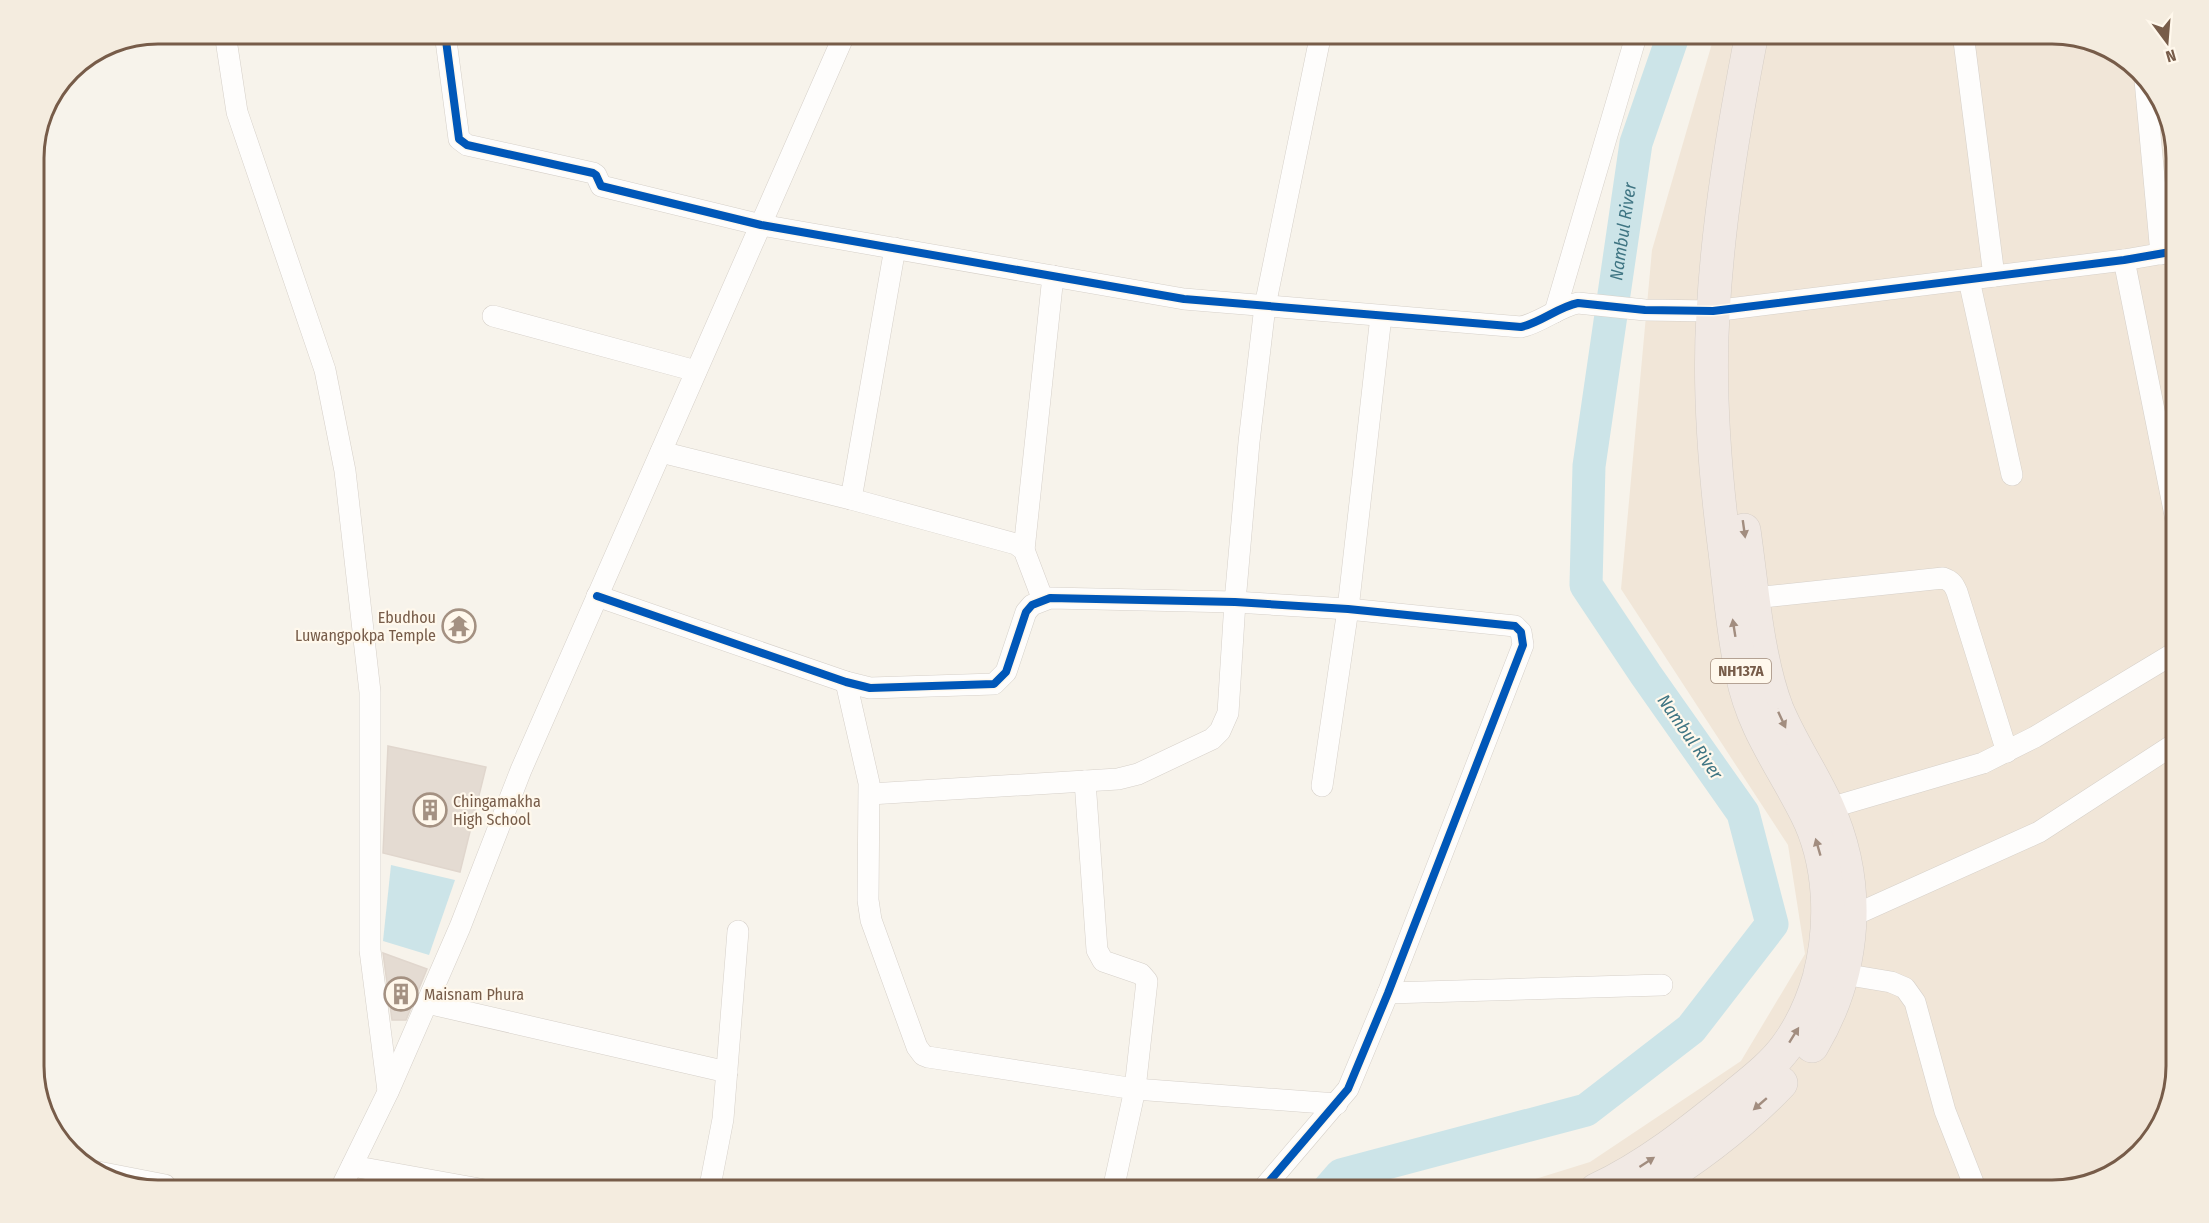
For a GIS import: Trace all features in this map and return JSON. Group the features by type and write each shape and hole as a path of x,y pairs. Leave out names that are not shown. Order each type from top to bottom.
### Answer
{"highway":[{"name":"NH137A","path":"1615,1180 1648,1162 1737,1094 1785,1048 1803,1020 1819,978 1825,944 1828,907 1819,847 1817,811 1777,708 1768,677 1754,598 1742,514 1734,415 1732,347 1724,309 1720,238 1750,44"},
{"name":"NH137A","path":"1661,1180 1766,1100 1802,1062 1823,1027 1836,999 1850,934 1850,888 1842,850 1817,811 1769,750 1750,707 1741,673 1731,603 1716,466 1712,403 1724,309 1771,44"}],"street":[{"path":"227,44 237,112 325,370 345,471 370,692 370,950 388,1092"},
{"path":"446,44 459,139 463,143 592,173 596,175 601,186 761,225 1184,299 1521,327 1578,303 1645,310 1724,309 1969,280 2165,253"},
{"path":"345,1180 388,1092 427,1003 521,770 840,44"},
{"path":"870,794 1118,779 1138,774 1212,739 1220,731 1228,713 1249,442 1265,306 1319,44"},
{"path":"1556,312 1634,44"},
{"path":"1965,44 1994,276"},
{"path":"2147,96 2165,230"},
{"path":"851,499 895,248"},
{"path":"2124,260 2165,467"},
{"path":"1043,600 1024,550 1053,276"},
{"path":"1969,280 2012,475"},
{"path":"493,316 696,371"},
{"path":"1322,786 1348,609 1381,316"},
{"path":"661,452 851,499 1012,543 1024,550"},
{"path":"1754,598 1943,578 1953,583 2007,752"},
{"path":"597,596 846,682 870,688 994,684 1006,672 1026,612 1032,604 1050,598 1235,602 1348,609 1515,626 1521,632 1523,645 1388,993 1348,1089 1271,1180"},
{"path":"1817,811 1983,763 2007,752 2166,658"},
{"path":"846,682 868,771 870,794 868,900 871,920 917,1047 923,1055 1135,1089 1337,1104"},
{"path":"1850,917 2039,832 2166,750"},
{"path":"1084,782 1097,950 1103,961 1142,974 1147,981 1135,1089 1115,1180"},
{"path":"711,1180 723,1119 738,931"},
{"path":"1843,974 1891,982 1905,988 1915,1002 1945,1111 1972,1180"},
{"path":"1388,993 1662,985"},
{"path":"427,1003 727,1072"},
{"path":"352,1166 430,1180"}],"shaded area":[{"path":"1712,44 2067,44 2095,52 2121,67 2142,88 2157,114 2165,142 2166,1066 2162,1095 2142,1135 2121,1156 2095,1171 2067,1179 2052,1180 1532,1180 1590,1162 1741,1061 1805,954 1788,845 1621,589 1652,250"}],"water":[{"path":"391,865 455,880 429,955 383,941"}],"building":[{"name":"Chingamakha High School","path":"388,746 486,767 460,872 383,853"},
{"name":"Maisnam Phura","path":"383,953 427,969 406,1020 392,1020"}],"waterway":[{"name":"Nambul River","path":"1337,1180 1341,1175 1586,1110 1691,1029 1772,924 1743,813 1586,585 1589,466 1636,143 1670,44"}],"cycle path":[{"path":"446,44 459,139 467,145 593,173 601,186 761,225 1184,299 1521,327 1578,303 1645,310 1713,311 2124,260 2165,253"},
{"path":"597,596 846,682 870,688 994,684 1006,672 1026,612 1032,605 1050,598 1235,602 1348,609 1515,626 1521,632 1523,645 1388,993 1348,1089 1271,1180"}],"place":[{"name":"Ebudhou Luwangpokpa Temple","path":"459,626"},
{"name":"Chingamakha High School","path":"430,810"},
{"name":"Maisnam Phura","path":"401,994"}]}
